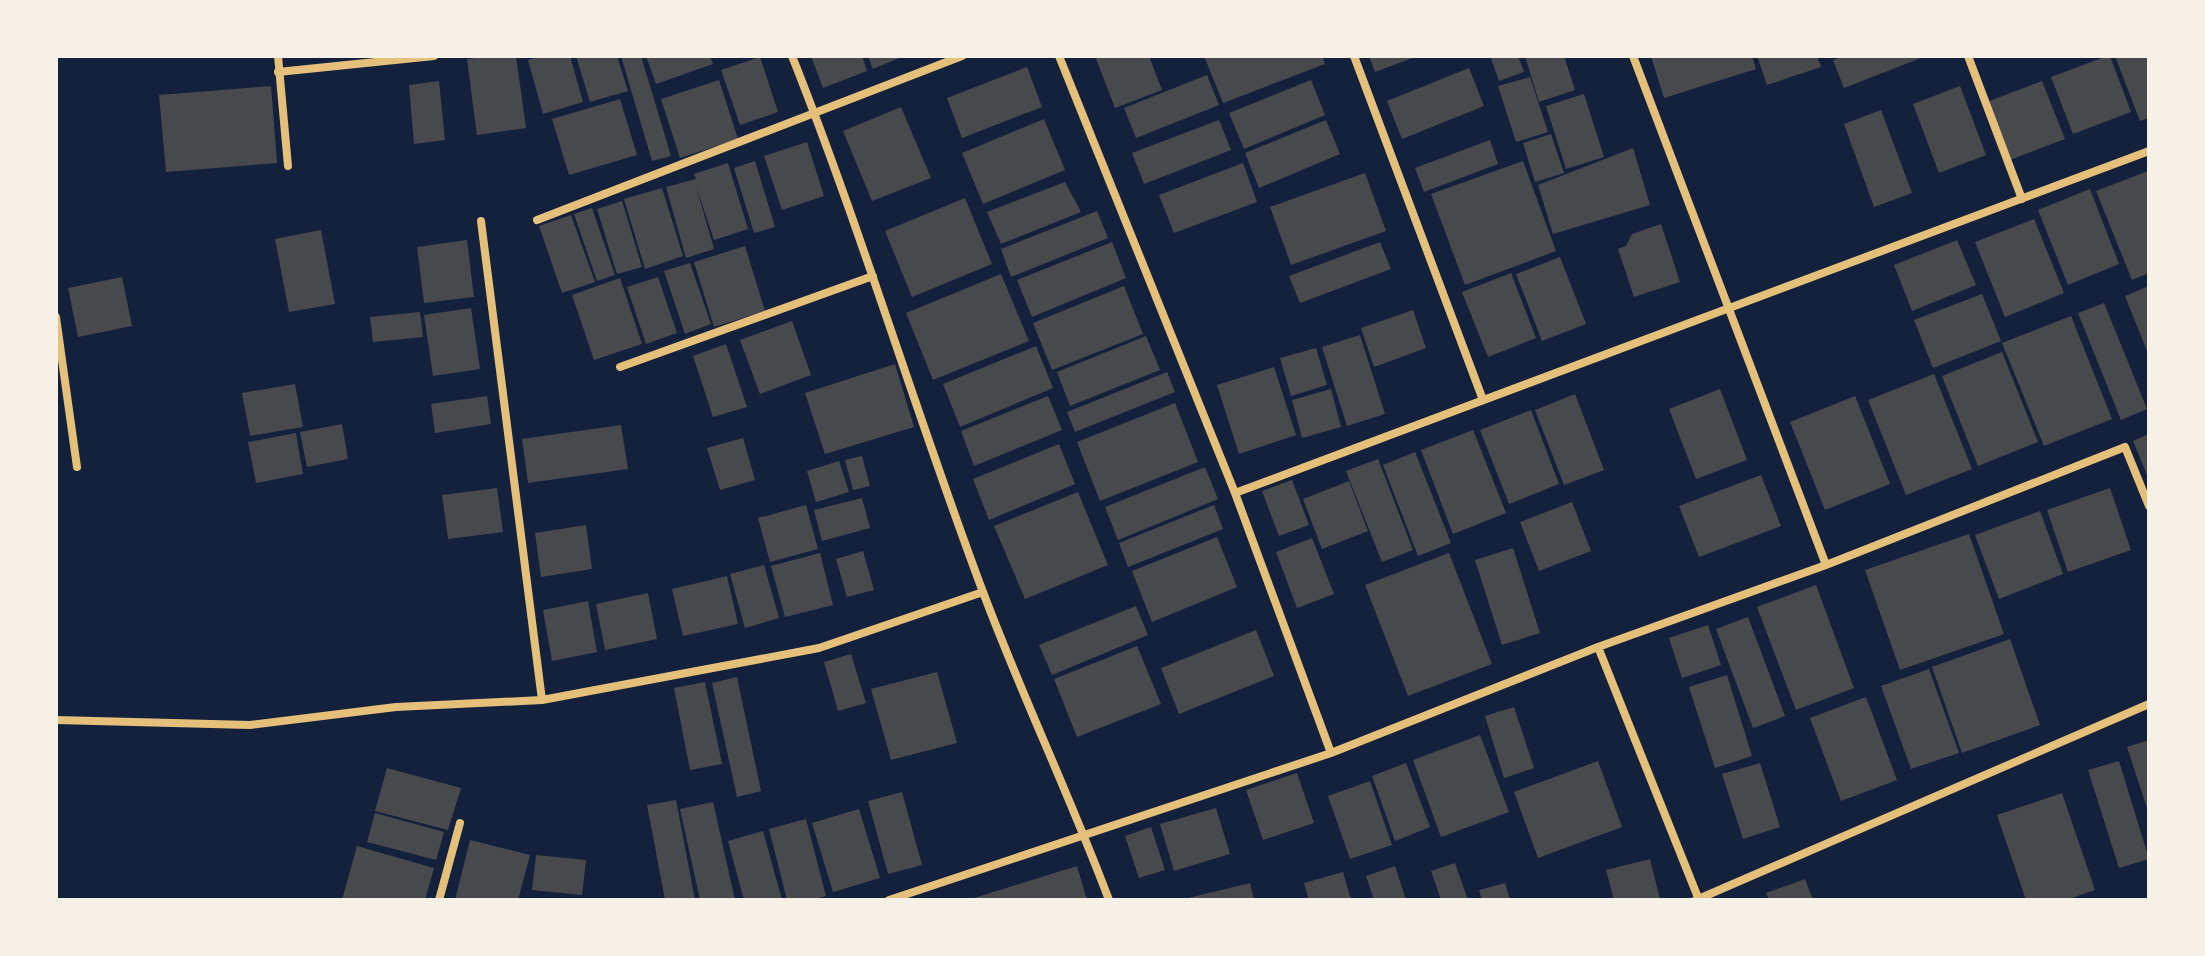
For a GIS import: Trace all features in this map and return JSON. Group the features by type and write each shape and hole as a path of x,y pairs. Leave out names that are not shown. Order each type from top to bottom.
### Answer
{"street":[{"path":"278,56 288,166"},
{"path":"278,72 434,56"},
{"path":"792,56 873,276 983,592 1109,900"},
{"path":"537,220 962,56"},
{"path":"1059,56 1235,493 1331,753"},
{"path":"1354,56 1483,400"},
{"path":"1633,56 1826,565"},
{"path":"1968,56 2022,199"},
{"path":"1235,493 2149,151"},
{"path":"481,221 542,700"},
{"path":"620,367 873,276"},
{"path":"56,317 77,467"},
{"path":"889,900 1331,753 1598,647 1826,565 2125,447 2149,506"},
{"path":"56,720 250,725 396,707 542,700 819,648 983,592"},
{"path":"1598,647 1698,900 2149,704"},
{"path":"439,900 460,823"}],"building":[{"path":"516,56 526,128 477,135 467,59"},
{"path":"541,56 570,56 583,102 543,114 528,60"},
{"path":"576,56 617,56 628,91 590,102"},
{"path":"621,56 641,56 671,156 652,161"},
{"path":"646,56 710,56 713,64 656,84"},
{"path":"811,56 862,56 867,71 823,88"},
{"path":"868,56 904,56 873,69"},
{"path":"1095,56 1149,56 1162,90 1115,108"},
{"path":"1204,56 1322,56 1325,64 1223,103"},
{"path":"1369,56 1418,56 1375,72"},
{"path":"1490,56 1518,56 1524,72 1499,81"},
{"path":"1525,56 1564,56 1575,90 1539,102"},
{"path":"1651,56 1752,56 1756,69 1664,98"},
{"path":"1757,56 1817,56 1821,67 1767,85"},
{"path":"1844,56 1926,56 1844,88 1833,60"},
{"path":"2110,56 2131,112 2073,134 2051,77"},
{"path":"2115,56 2149,56 2149,118 2140,121"},
{"path":"760,57 778,112 740,125 721,70"},
{"path":"1027,67 1042,107 962,138 947,98"},
{"path":"1469,68 1484,106 1402,139 1387,101"},
{"path":"1207,75 1219,105 1136,138 1124,108"},
{"path":"1530,77 1548,132 1516,142 1498,86"},
{"path":"719,80 738,139 680,158 661,99"},
{"path":"1311,80 1325,115 1244,149 1229,113"},
{"path":"439,81 445,140 414,144 409,85"},
{"path":"2042,81 2065,139 2010,160 1987,102"},
{"path":"271,86 277,163 166,172 159,95"},
{"path":"1960,86 1986,155 1939,173 1913,104"},
{"path":"1584,94 1604,157 1566,169 1546,106"},
{"path":"620,99 637,155 569,175 552,119"},
{"path":"901,107 931,178 872,201 843,131"},
{"path":"1881,110 1912,193 1874,207 1844,124"},
{"path":"1044,119 1065,170 983,204 962,153"},
{"path":"1219,120 1231,150 1144,184 1132,153"},
{"path":"1326,120 1340,154 1259,188 1245,153"},
{"path":"1551,134 1564,173 1535,182 1523,143"},
{"path":"1490,140 1498,164 1424,192 1415,168"},
{"path":"807,142 824,196 782,210 764,156"},
{"path":"1633,148 1650,205 1553,234 1538,185"},
{"path":"755,161 775,227 754,233 734,168"},
{"path":"1523,161 1556,251 1465,285 1431,194"},
{"path":"728,163 748,229 714,240 696,186 714,249 686,258 666,187 696,179 694,174"},
{"path":"1243,163 1257,202 1174,233 1159,195"},
{"path":"2148,171 2149,273 2132,280 2096,191"},
{"path":"1365,173 1386,231 1291,265 1270,207"},
{"path":"1065,182 1081,212 1001,244 987,212"},
{"path":"662,188 683,256 645,269 624,199"},
{"path":"2090,189 2119,264 2068,285 2038,210"},
{"path":"965,198 992,264 912,297 885,231"},
{"path":"622,201 642,267 617,274 597,209"},
{"path":"592,208 615,275 597,281 574,214"},
{"path":"1097,211 1108,238 1011,277 1001,249"},
{"path":"571,215 595,282 562,293 539,226"},
{"path":"2034,219 2064,293 2005,317 1975,242"},
{"path":"1661,224 1680,282 1634,297 1618,249 1626,246 1632,234"},
{"path":"321,230 335,304 289,312 275,239"},
{"path":"467,240 474,297 424,303 417,247"},
{"path":"1957,240 1976,285 1912,311 1894,265"},
{"path":"1112,242 1126,278 1032,317 1017,280"},
{"path":"1380,242 1391,269 1300,303 1289,276"},
{"path":"745,246 765,311 714,327 694,262"},
{"path":"1560,257 1586,324 1542,341 1516,274"},
{"path":"690,263 711,324 685,334 664,271"},
{"path":"1511,273 1536,338 1488,357 1462,292"},
{"path":"1001,274 1029,341 933,380 906,313"},
{"path":"122,277 132,326 78,337 68,288"},
{"path":"658,277 677,333 646,344 627,287"},
{"path":"620,278 642,344 594,360 572,295"},
{"path":"1124,286 1143,334 1052,370 1033,323"},
{"path":"2149,286 2149,356 2125,296"},
{"path":"1982,294 2001,341 1933,368 1914,320"},
{"path":"2104,303 2147,409 2121,420 2078,313"},
{"path":"471,308 480,369 433,376 424,315"},
{"path":"1413,310 1426,348 1374,367 1361,328"},
{"path":"420,312 423,337 373,342 370,317"},
{"path":"2071,316 2112,419 2044,446 2002,343"},
{"path":"792,321 811,375 760,394 740,340"},
{"path":"1360,335 1385,414 1347,426 1322,347"},
{"path":"1146,336 1160,370 1070,406 1057,372"},
{"path":"726,344 747,407 713,417 693,356"},
{"path":"1036,346 1053,388 960,427 943,384"},
{"path":"1316,348 1327,385 1291,396 1280,358"},
{"path":"2002,352 2038,442 1978,466 1942,376"},
{"path":"895,364 914,427 825,454 805,393"},
{"path":"1274,367 1296,435 1239,454 1217,385"},
{"path":"1167,372 1175,392 1075,432 1067,412"},
{"path":"1934,374 1972,469 1906,495 1868,400"},
{"path":"295,384 303,427 250,436 242,393"},
{"path":"1331,389 1341,427 1302,438 1292,400"},
{"path":"1720,389 1747,460 1696,479 1669,409"},
{"path":"1575,394 1604,470 1564,485 1535,410"},
{"path":"487,396 491,424 435,433 431,404"},
{"path":"1048,396 1062,430 974,466 961,431"},
{"path":"1855,396 1890,484 1825,510 1790,422"},
{"path":"1175,403 1198,462 1100,501 1077,442"},
{"path":"1531,410 1559,484 1509,504 1480,430"},
{"path":"342,424 348,459 307,467 300,432"},
{"path":"621,425 628,469 528,483 522,439"},
{"path":"1473,430 1506,513 1453,534 1421,450"},
{"path":"296,433 303,474 256,483 248,442"},
{"path":"2149,434 2149,480 2133,441"},
{"path":"743,438 755,480 720,490 707,448"},
{"path":"1059,444 1075,484 989,520 973,479"},
{"path":"1415,452 1451,543 1418,556 1383,465"},
{"path":"862,456 870,486 853,490 845,460"},
{"path":"1378,459 1413,550 1382,562 1346,471"},
{"path":"839,461 849,492 816,502 807,471"},
{"path":"1205,467 1218,499 1118,540 1105,507"},
{"path":"1761,475 1781,526 1699,557 1679,506"},
{"path":"1292,480 1309,525 1279,536 1262,491"},
{"path":"1349,481 1368,531 1322,549 1303,499"},
{"path":"497,488 503,532 448,539 442,495"},
{"path":"2110,488 2131,550 2068,572 2047,510"},
{"path":"1078,492 1108,565 1025,599 994,526"},
{"path":"862,498 870,528 822,541 814,510"},
{"path":"1572,502 1591,551 1539,571 1520,522"},
{"path":"806,505 818,549 770,562 758,518"},
{"path":"1214,505 1223,529 1128,567 1119,543"},
{"path":"2040,511 2063,574 1999,599 1975,535"},
{"path":"586,525 592,569 541,577 535,533"},
{"path":"1969,534 2004,634 1900,670 1865,570"},
{"path":"1217,537 1237,587 1152,622 1132,571"},
{"path":"1312,538 1334,594 1297,608 1276,552"},
{"path":"1513,548 1540,633 1502,645 1475,560"},
{"path":"863,551 874,590 847,597 836,559"},
{"path":"820,553 833,605 785,617 771,566"},
{"path":"1449,553 1492,664 1408,696 1365,585"},
{"path":"764,565 779,618 745,628 730,574"},
{"path":"727,576 738,624 683,636 672,589"},
{"path":"1816,585 1854,688 1796,710 1757,607"},
{"path":"648,593 657,639 605,650 596,604"},
{"path":"588,601 597,652 552,661 543,610"},
{"path":"1136,606 1148,635 1052,675 1039,645"},
{"path":"1748,617 1785,716 1753,728 1716,629"},
{"path":"1708,625 1721,665 1682,678 1669,638"},
{"path":"1256,630 1274,676 1179,714 1161,668"},
{"path":"2010,639 2040,725 1962,753 1932,667"},
{"path":"1137,646 1161,704 1077,737 1054,679"},
{"path":"851,654 866,703 838,711 824,662"},
{"path":"1929,669 1959,753 1911,769 1881,686"},
{"path":"937,672 957,743 891,760 871,689"},
{"path":"1727,675 1752,756 1715,768 1689,687"},
{"path":"737,677 761,791 737,797 712,683"},
{"path":"705,682 722,764 690,770 674,688"},
{"path":"1866,697 1897,780 1841,801 1810,718"},
{"path":"1514,707 1534,768 1504,778 1485,716"},
{"path":"1480,735 1509,812 1441,837 1413,760"},
{"path":"2149,740 2149,811 2148,811 2127,747"},
{"path":"1598,761 1622,827 1538,858 1514,792"},
{"path":"2119,761 2149,859 2119,868 2088,770"},
{"path":"1406,763 1430,827 1395,841 1372,776"},
{"path":"1760,763 1780,827 1743,839 1722,774"},
{"path":"387,768 461,788 448,830 375,811"},
{"path":"1297,773 1314,823 1263,840 1246,790"},
{"path":"1370,781 1392,845 1350,859 1328,796"},
{"path":"902,792 922,865 888,874 868,801"},
{"path":"2062,793 2095,890 2066,900 2026,900 1997,815"},
{"path":"676,800 695,900 665,900 647,805"},
{"path":"713,802 735,900 700,900 680,809"},
{"path":"1216,808 1230,854 1174,871 1160,824"},
{"path":"859,809 880,878 833,892 812,823"},
{"path":"375,813 444,832 436,860 367,842"},
{"path":"806,819 826,896 811,900 787,900 769,829"},
{"path":"1151,827 1165,870 1139,878 1125,836"},
{"path":"763,831 782,900 744,900 728,841"},
{"path":"470,840 530,855 518,900 455,900"},
{"path":"357,846 434,868 425,900 342,900"},
{"path":"536,855 586,860 582,895 532,890"},
{"path":"1650,859 1660,899 1614,900 1606,870"},
{"path":"1455,863 1468,900 1441,900 1431,871"},
{"path":"1077,866 1087,900 971,900 971,899"},
{"path":"1395,866 1406,900 1374,900 1366,876"},
{"path":"1343,872 1351,900 1309,900 1304,883"},
{"path":"1805,879 1813,900 1769,900 1766,893"},
{"path":"1250,883 1254,900 1184,900 1184,899"},
{"path":"1505,883 1510,900 1482,900 1479,890"}]}
